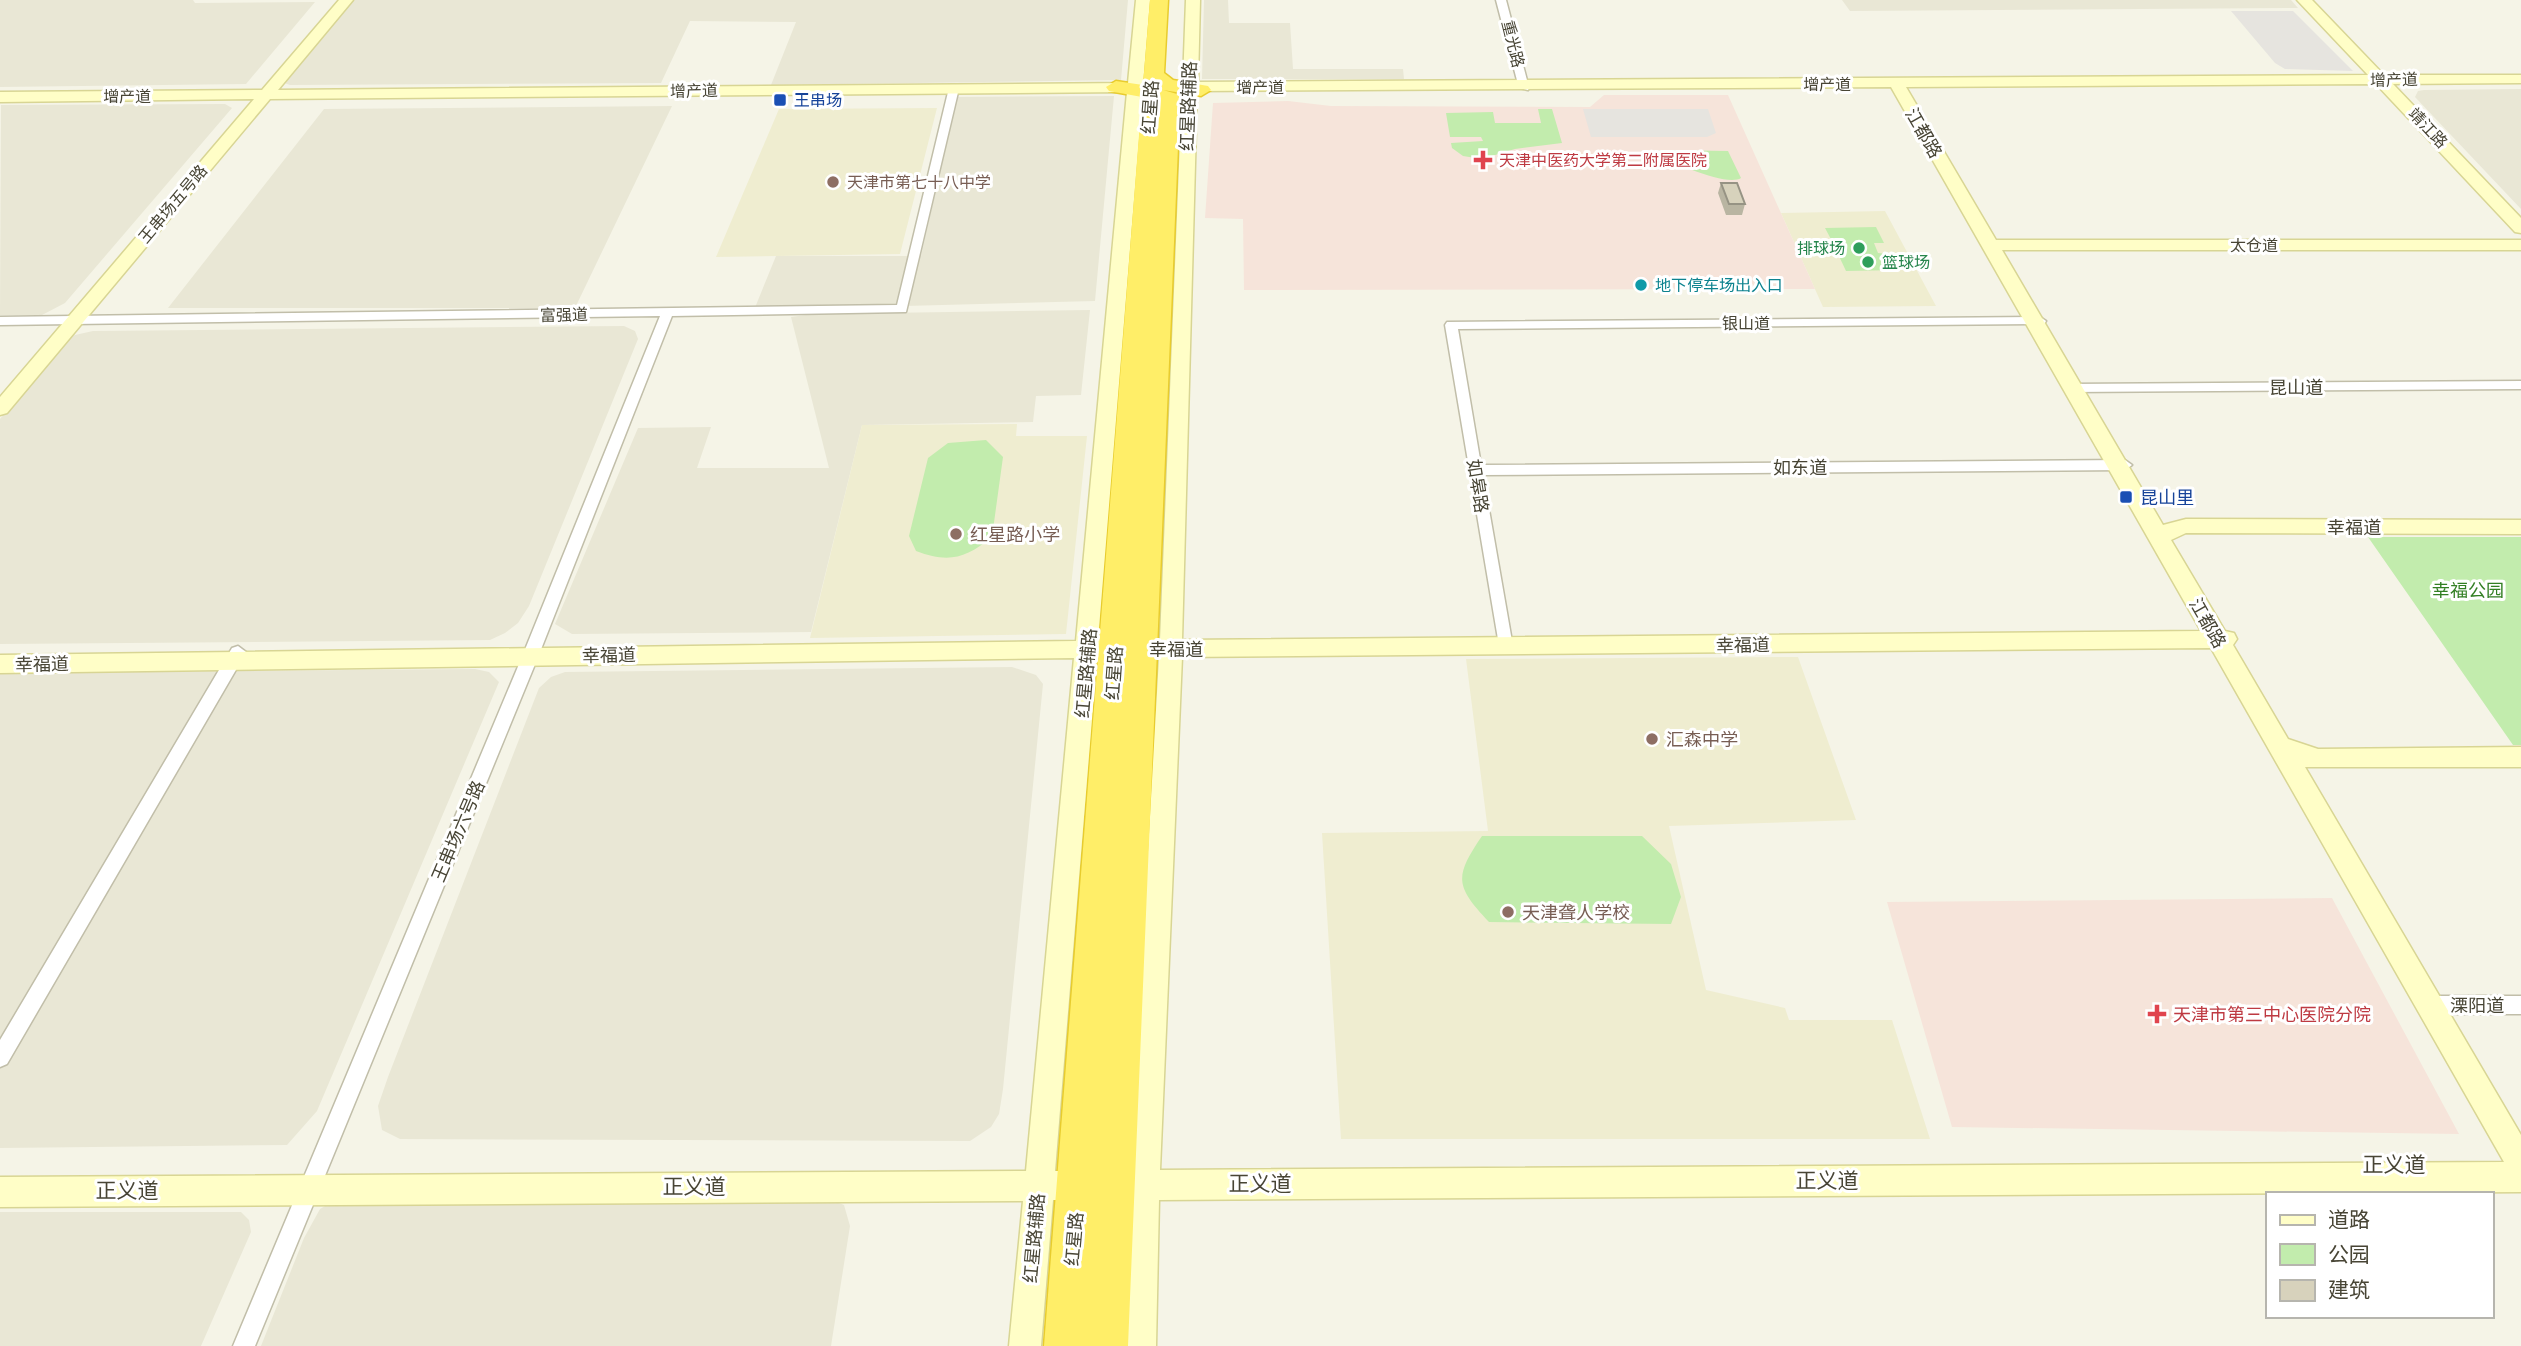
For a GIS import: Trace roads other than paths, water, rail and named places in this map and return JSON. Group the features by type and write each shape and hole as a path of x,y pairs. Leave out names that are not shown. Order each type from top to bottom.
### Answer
{"highway":[{"name":"红星路","path":"1159,0 1164,89"},
{"name":"红星路","path":"1065,1346 1130,645 1164,89 1178,0"},
{"name":"红星路","path":"1107,1346 1130,1177 1130,645"}],"main road":[{"name":"靖江路","path":"2315,0 2382,81"},
{"name":"增产道","path":"1164,89 1906,87"}],"street":[{"name":"王串场五号路","path":"0,409 338,0"},
{"name":"王串场五号路","path":"260,96 346,0"},
{"name":"红星路辅路","path":"1143,0 1164,89"},
{"name":"红星路辅路","path":"1025,1346 1040,1177 1130,645 1164,89 1193,0"},
{"name":"重光路","path":"1501,0 1524,87"},
{"name":"靖江路","path":"2304,0 2521,228"},
{"name":"增产道","path":"1906,87 2521,80"},
{"name":"靖江路","path":"2382,81 2521,222"},
{"name":"江都路","path":"1906,87 2035,321 2161,535 2211,632 2299,757 2437,1005 2521,1163"},
{"name":"增产道","path":"0,99 1164,89"},
{"name":"富强道","path":"0,321 902,309 953,90"},
{"name":"太仓道","path":"1992,245 2521,245"},
{"name":"王串场六号路","path":"244,1346 532,652 667,314"},
{"name":"王串场五号路","path":"0,396 71,320"},
{"name":"银山道","path":"1451,325 2035,321"},
{"name":"如皋路","path":"1451,325 1504,643"},
{"name":"昆山道","path":"2075,388 2521,385"},
{"name":"江都路","path":"2120,465 2153,512 2161,535"},
{"name":"如东道","path":"1476,470 2120,465"},
{"name":"幸福道","path":"2153,512 2186,526"},
{"name":"幸福道","path":"2161,535 2186,526 2521,527"},
{"name":"幸福道","path":"0,664 236,656 1504,643 2211,632"},
{"name":"幸福道","path":"0,654 236,656"},
{"path":"0,1058 236,656"},
{"name":"江都路","path":"2299,757 2437,1005 2521,1145"},
{"path":"2299,757 2521,758"},
{"name":"溧阳道","path":"2437,1005 2521,1005"},
{"name":"正义道","path":"1130,1177 2521,1163"},
{"name":"正义道","path":"0,1192 311,1183 1079,1176 2521,1177"},
{"path":"1130,1177 1140,1346"},
{"name":"正义道","path":"0,1178 311,1183"}],"place":[{"name":"王串场","path":"780,100"},
{"name":"天津中医药大学第二附属医院","path":"1483,160"},
{"name":"天津市第七十八中学","path":"833,182"},
{"name":"排球场","path":"1859,248"},
{"name":"篮球场","path":"1868,262"},
{"name":"地下停车场出入口","path":"1641,285"},
{"name":"昆山里","path":"2126,497"},
{"name":"红星路小学","path":"956,534"},
{"name":"汇森中学","path":"1652,739"},
{"name":"天津聋人学校","path":"1508,912"},
{"name":"天津市第三中心医院分院","path":"2157,1014"}],"park label":[{"name":"幸福公园","path":"2468,590"}]}
